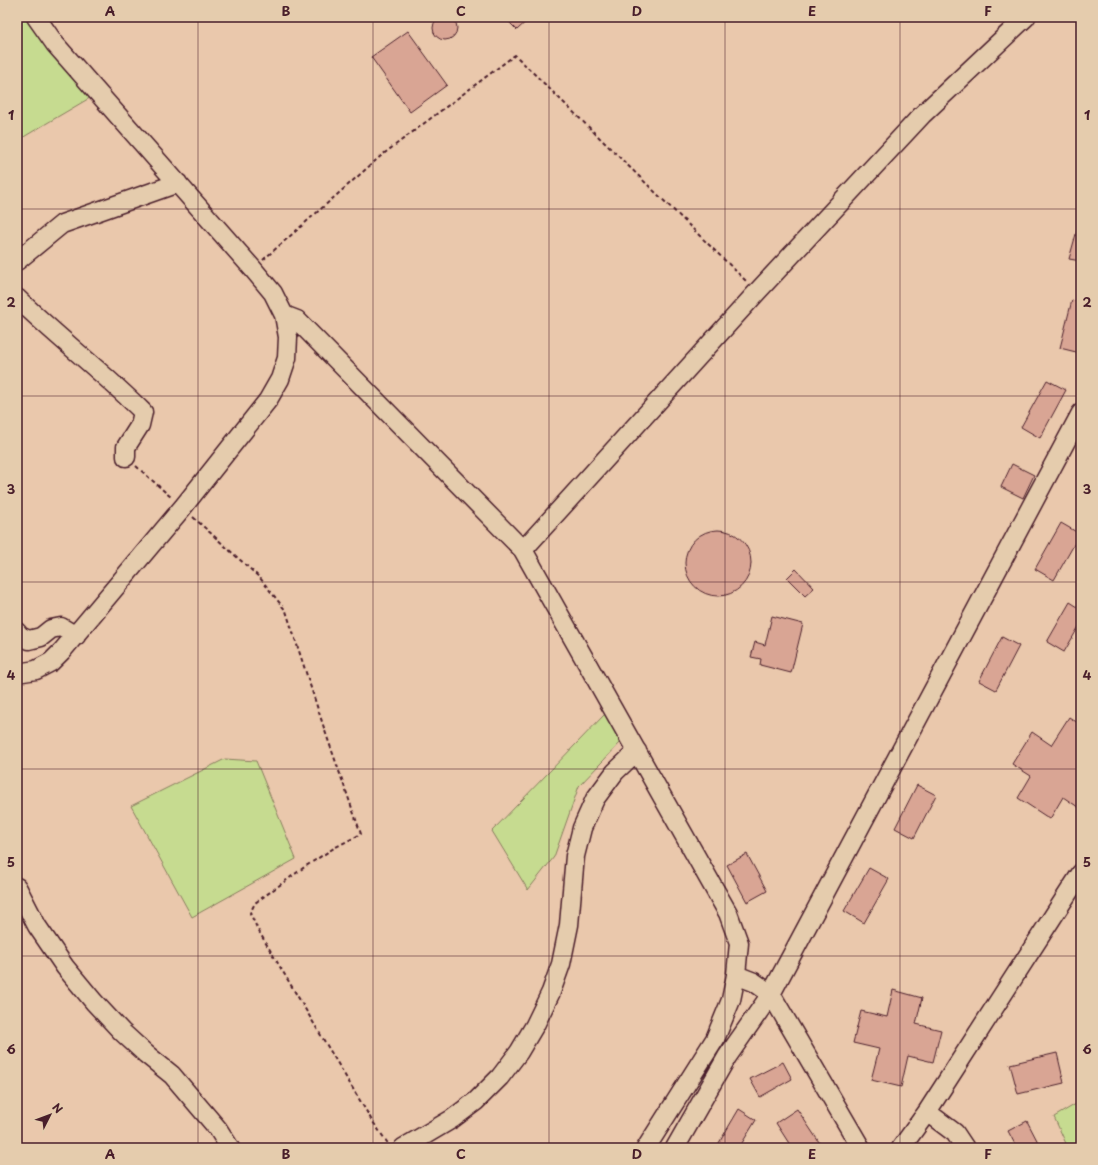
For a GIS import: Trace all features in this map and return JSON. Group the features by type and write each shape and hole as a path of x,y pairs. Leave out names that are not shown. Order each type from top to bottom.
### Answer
{"street":[{"path":"17,673 36,670 51,662 76,636 183,507 268,400 280,379 287,358 288,337 284,315 273,293 55,44 36,17"},
{"path":"523,550 757,292 922,114 1026,17"},
{"path":"17,261 62,224 178,183"},
{"path":"17,298 33,314 119,388 143,412 140,425 126,447 126,457"},
{"path":"284,315 297,320 523,550 728,913 739,943 736,975 731,1000 714,1039 646,1148"},
{"path":"675,1148 727,1057 771,994 1081,413"},
{"path":"17,632 20,636 29,640 41,638 51,629 61,627 76,636"},
{"path":"403,1148 452,1119 476,1101 500,1077 535,1025 551,992 562,964 569,926 575,856 582,828 595,799 615,772 637,751"},
{"path":"901,1148 927,1112 1081,873"},
{"path":"17,887 37,926 65,966 94,1002 122,1032 172,1075 218,1129 230,1148"},
{"path":"736,975 754,982 771,994 861,1148"},
{"path":"927,1112 955,1134 965,1148"}],"path":[{"path":"253,269 382,155 515,55 757,292"},
{"path":"126,457 260,578 286,611 325,731 361,834 334,848 306,866 255,903 250,913 258,930 390,1148"}],"green space":[{"path":"17,17 49,17 93,96 17,141"},
{"path":"605,714 622,741 579,786 554,857 528,890 492,831"},
{"path":"225,759 256,761 296,859 192,917 131,806"},
{"path":"1081,1101 1081,1148 1068,1148 1054,1117"}],"building":[{"path":"445,16 453,20 457,28 453,36 445,40 437,36 433,28 437,20"},
{"path":"504,17 531,17 517,30"},
{"path":"408,31 447,85 410,112 371,57"},
{"path":"1078,227 1081,228 1081,261 1069,259"},
{"path":"1072,300 1081,303 1080,353 1060,348"},
{"path":"1047,380 1066,390 1040,438 1021,427"},
{"path":"1012,464 1034,475 1023,498 1001,487"},
{"path":"1061,523 1080,534 1054,580 1035,569"},
{"path":"712,530 724,530 736,535 746,545 751,557 749,576 736,591 724,596 712,596 700,591 690,581 685,569 685,557 690,545 700,535"},
{"path":"796,569 814,588 805,596 787,578"},
{"path":"1070,602 1081,609 1081,623 1064,652 1047,642"},
{"path":"772,616 803,624 791,673 760,665 761,659 751,657 755,642 765,645"},
{"path":"1002,637 1019,646 996,690 979,681"},
{"path":"1069,717 1081,725 1081,809 1063,797 1050,819 1018,798 1031,776 1012,764 1032,732 1051,745"},
{"path":"917,785 936,795 914,838 895,828"},
{"path":"747,854 767,891 747,902 727,865"},
{"path":"869,868 889,879 864,923 844,911"},
{"path":"893,990 922,998 916,1024 941,1030 933,1062 908,1056 901,1087 871,1080 879,1049 853,1043 861,1011 887,1017"},
{"path":"1057,1053 1064,1083 1018,1094 1010,1064"},
{"path":"783,1062 792,1079 760,1097 750,1079"},
{"path":"739,1109 756,1120 739,1148 716,1148"},
{"path":"797,1109 823,1148 792,1148 776,1123"},
{"path":"1027,1121 1041,1148 1017,1148 1008,1131"}]}
